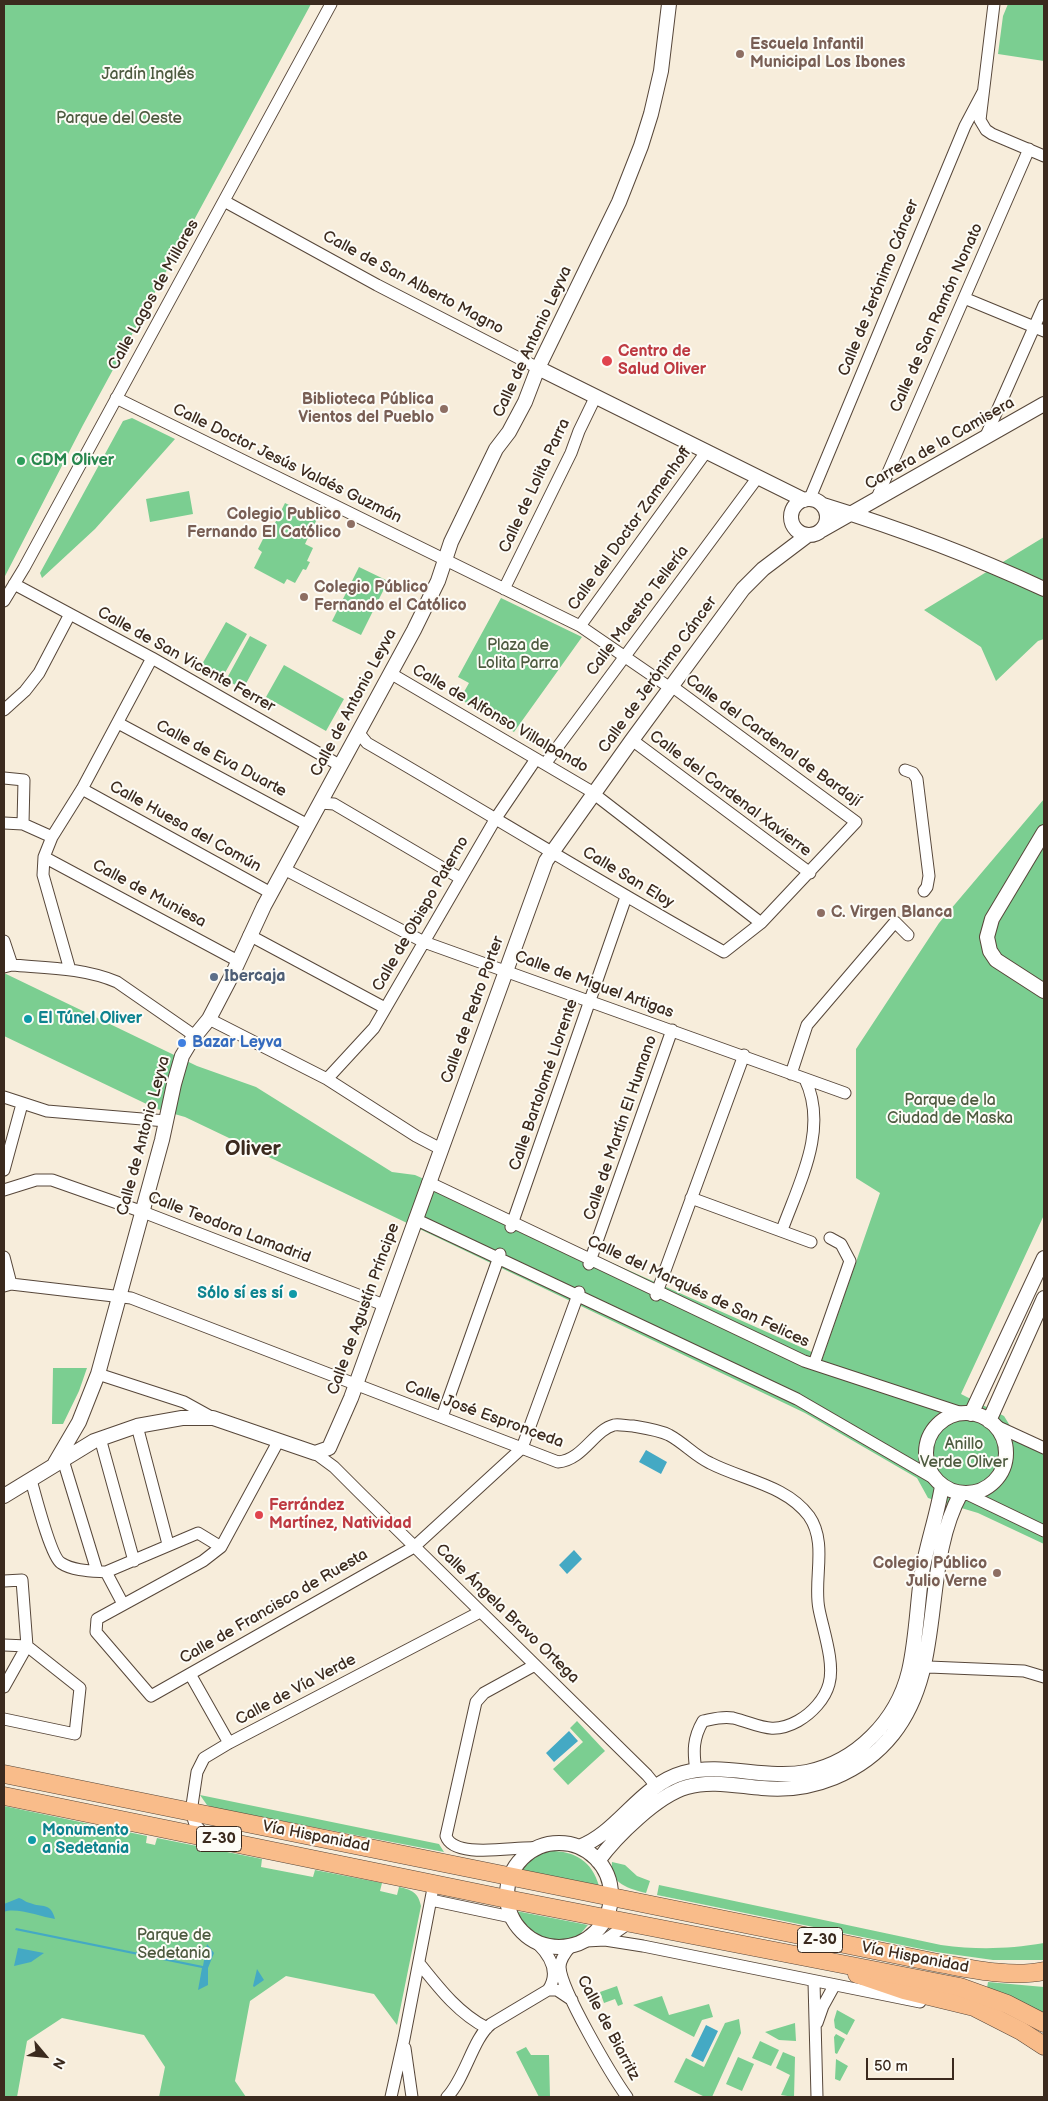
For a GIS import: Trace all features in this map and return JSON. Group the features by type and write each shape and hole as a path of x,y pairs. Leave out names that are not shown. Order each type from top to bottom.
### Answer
{"main road":[{"name":"Vía Hispanidad","path":"4,1774 938,1964 1040,1974"},
{"name":"Vía Hispanidad","path":"4,1796 205,1836 432,1891 507,1899 960,1987 1007,2004 1044,2023"},
{"path":"811,1958 904,1990 974,2007 1044,2046"}],"street":[{"name":"Calle Lagos de Millares","path":"4,600 331,4"},
{"name":"Calle de Antonio Leyva","path":"59,1462 79,1422 98,1374 143,1212 182,1056 208,1019 271,893 341,766 438,581 451,542 496,449 509,432 527,398 538,368 619,202 652,114 661,70 669,4"},
{"path":"994,4 980,115 983,126 992,134 1044,156"},
{"name":"Calle de Jerónimo Cáncer","path":"807,499 965,126 983,92"},
{"name":"Calle de San Ramón Nonato","path":"876,500 1028,149"},
{"name":"Calle de San Alberto Magno","path":"224,201 377,285 595,398 807,499"},
{"path":"964,298 1039,329"},
{"path":"985,438 1039,329 1044,305"},
{"name":"Calle Doctor Jesús Valdés Guzmán","path":"116,398 580,626"},
{"name":"Calle de Lolita Parra","path":"504,589 571,453 595,398"},
{"name":"Carrera de la Camisera","path":"822,530 1044,404"},
{"name":"Calle del Doctor Zamenhoff","path":"580,626 706,452"},
{"name":"Calle Maestro Tellería","path":"540,761 625,656 758,477"},
{"path":"823,505 827,512 827,520 822,530 808,535 796,528 791,518 795,506 807,499 1011,574 1044,589"},
{"path":"876,500 875,511 879,524"},
{"name":"Calle de Jerónimo Cáncer","path":"552,851 753,578 808,535"},
{"name":"Calle de San Vicente Ferrer","path":"14,584 152,658 341,766"},
{"path":"4,710 25,691 39,673 70,614"},
{"name":"Calle del Cardenal de Bardají","path":"580,626 671,687 856,822"},
{"path":"70,970 43,875 44,857 52,837 82,789 152,658"},
{"name":"Calle de Alfonso Villalpando","path":"390,674 593,794 761,923"},
{"name":"Calle de Eva Duarte","path":"118,723 308,825"},
{"name":"Calle San Eloy","path":"358,732 367,742 626,897 724,952 761,923 856,822"},
{"name":"Calle del Cardenal Xavierre","path":"632,740 810,873"},
{"name":"Calle de Obispo Paterno","path":"327,1079 369,1035 496,818 540,761"},
{"path":"905,770 914,773 917,780 929,876 927,887 924,891"},
{"path":"4,778 24,780 23,824"},
{"name":"Calle Huesa del Común","path":"82,789 271,893"},
{"path":"320,803 334,804 460,878"},
{"path":"4,823 23,824 52,837"},
{"path":"1044,832 992,918 987,938 990,951 996,960 1044,990"},
{"name":"Calle de Pedro Porter","path":"428,1182 542,871 552,851"},
{"name":"Calle de Muniesa","path":"44,857 238,961"},
{"name":"Calle de Miguel Artigas","path":"284,869 424,942 744,1055 845,1093"},
{"name":"Calle Bartolomé Llorente","path":"512,1225 626,897"},
{"path":"791,1074 807,1025 895,922 908,935"},
{"path":"249,935 386,1008"},
{"path":"4,941 8,966 70,970 103,976 117,982 195,1036"},
{"path":"208,1019 327,1079 416,1136 441,1149"},
{"name":"Calle de Martín El Humano","path":"590,1262 672,1030"},
{"path":"656,1293 744,1055"},
{"path":"782,1230 813,1140 812,1098 805,1079"},
{"path":"4,1097 47,1111 166,1122"},
{"path":"4,1170 22,1104"},
{"name":"Calle Teodora Lamadrid","path":"4,1190 36,1180 52,1180 143,1212 384,1305"},
{"name":"Calle del Marqués de San Felices","path":"428,1182 590,1262 814,1364 966,1414"},
{"name":"Calle de Agustín Príncipe","path":"330,1448 356,1384 428,1182"},
{"path":"691,1198 811,1242"},
{"path":"415,1219 499,1256 797,1399 939,1482 1044,1531"},
{"path":"814,1364 850,1261 841,1244 830,1238"},
{"path":"442,1417 499,1256"},
{"path":"4,1257 7,1285"},
{"path":"966,1414 1044,1258"},
{"name":"Calle José Espronceda","path":"7,1285 120,1295 131,1298 558,1462 566,1461 613,1426 653,1430 669,1436 708,1462 726,1471 777,1490 794,1500 810,1518 818,1536 818,1607 830,1666 830,1683 824,1697 798,1722 781,1727 763,1728 732,1718 717,1717 703,1722 696,1733 693,1746 696,1770"},
{"path":"522,1448 579,1294"},
{"path":"991,1423 1044,1298"},
{"name":"Calle Ángela Bravo Ortega","path":"98,1374 191,1405 213,1418 315,1453 334,1467 656,1786"},
{"path":"579,1847 595,1838 656,1786 676,1775 696,1770 783,1775 816,1770 837,1761 868,1740 886,1721 897,1704 909,1674 926,1552 939,1482 926,1460 926,1449 937,1425 949,1417 966,1414 991,1423 1044,1448"},
{"path":"4,1496 97,1440 137,1426 182,1418 213,1418"},
{"path":"79,1422 81,1434 97,1440"},
{"path":"963,1493 976,1492 986,1488 994,1482 1005,1463 1005,1447 1000,1433 991,1423"},
{"path":"137,1426 168,1544"},
{"path":"97,1440 134,1561"},
{"path":"59,1462 101,1571 123,1604 203,1561 221,1547 279,1440"},
{"path":"315,1453 330,1448 334,1467"},
{"name":"Calle de Francisco de Ruesta","path":"123,1604 97,1619 96,1632 151,1696 414,1547 522,1448"},
{"path":"31,1480 52,1549 60,1562 71,1567 101,1571 134,1561 168,1544 198,1533 221,1547"},
{"path":"598,1861 614,1841 670,1793 686,1787 716,1784 764,1788 794,1788 826,1781 846,1772 867,1759 892,1735 914,1699 924,1667 935,1581 942,1547 952,1512 963,1493"},
{"path":"4,1581 22,1580 28,1646 4,1687"},
{"name":"Calle de Vía Verde","path":"191,1812 200,1762 209,1755 480,1612"},
{"path":"4,1645 28,1646 80,1688 75,1734 4,1719"},
{"path":"535,1665 484,1693 476,1702 446,1836 451,1844 460,1848 486,1850 536,1848 557,1843 579,1847 598,1861 610,1884 611,1897 606,1918 600,1928 586,1941"},
{"path":"909,1674 924,1667 1024,1672 1044,1677"},
{"path":"190,1674 229,1743"},
{"path":"191,1812 195,1824 205,1836"},
{"path":"536,1848 517,1863 510,1877 507,1899 511,1918 522,1933 538,1944 553,1948 570,1947 586,1941 605,1940 935,2005 1011,2026"},
{"path":"391,2097 432,1891"},
{"name":"Vía Hispanidad","path":"432,1891 511,1918"},
{"path":"605,1940 630,1923"},
{"name":"Calle de Biarritz","path":"538,1944 553,1965 554,1979 548,1990"},
{"name":"Calle de Biarritz","path":"570,1947 562,1958 560,1968 572,2000 617,2084 627,2097"},
{"path":"419,1963 462,2012 486,2028"},
{"path":"814,1982 816,2097"},
{"path":"816,2028 822,2006 834,1986"},
{"path":"447,2097 460,2078 486,2028 548,1990 557,1990 572,2000"},
{"path":"404,2039 412,2097"}],"green space":[{"name":"Parque del Oeste","path":"4,4 311,4 83,425 4,578"},
{"path":"1008,4 1044,4 1044,61 998,54 1003,16"},
{"path":"132,418 175,439 95,529 42,578 40,573 123,421"},
{"path":"189,491 193,514 150,522 146,499"},
{"path":"285,503 317,519 305,544 313,548 307,561 310,562 306,570 303,569 295,583 287,579 284,584 254,568 262,552 258,549 269,527 272,529"},
{"path":"1044,537 1044,639 1038,641 996,681 981,647 924,610"},
{"path":"359,567 388,581 361,635 332,621"},
{"name":"Plaza de Lolita Parra","path":"501,598 582,637 514,732 460,699 469,683 458,677"},
{"path":"226,622 247,634 222,678 201,666"},
{"path":"250,636 267,645 243,689 226,680"},
{"path":"284,665 344,699 326,731 266,697"},
{"path":"1044,799 1044,1215 961,1394 1004,1416 1020,1442 1044,1454 1044,1544 978,1513 928,1498 917,1478 805,1413 185,1117 157,1109 4,1036 4,973 197,1066 256,1087 392,1172 415,1175 823,1357 880,1193 856,1178 856,1049 939,923"},
{"path":"53,1368 87,1368 79,1391 63,1424 52,1424"},
{"path":"577,1721 605,1751 568,1785 553,1769 583,1742 570,1728"},
{"path":"200,1795 439,1844 444,1852 214,1808 207,1805"},
{"name":"Parque de Sedetania","path":"4,1806 147,1836 146,1843 155,1845 157,1838 262,1859 261,1867 313,1877 315,1870 382,1883 380,1891 397,1895 399,1887 411,1891 418,1898 421,1906 397,2025 374,1994 286,1976 250,2001 235,2081 246,2097 159,2097 165,2067 144,2035 62,2018 27,2041 17,2097 4,2097"},
{"path":"550,1851 575,1855 581,1859 592,1870 599,1886 519,1870 533,1858"},
{"path":"612,1862 625,1865 637,1876 650,1881 646,1893 627,1887 617,1880 612,1869"},
{"path":"659,1885 941,1945 993,1948 1044,1943 1044,1960 993,1960 936,1952 657,1895"},
{"path":"516,1911 588,1925 575,1938 563,1941 550,1941 537,1937 526,1929"},
{"path":"988,1982 1044,1987 1044,2015 987,1988"},
{"path":"617,1986 623,2004 618,2006 615,1999 604,2003 600,1992"},
{"path":"662,1996 669,2015 709,2004 713,2017 702,2020 694,2037 633,2005"},
{"path":"837,2010 855,2020 847,2035 835,2028 834,2020"},
{"path":"739,2019 741,2033 712,2097 705,2097 674,2082 686,2058 704,2067 725,2023"},
{"path":"795,2023 796,2041 779,2040 765,2032"},
{"path":"836,2034 845,2039 837,2054 835,2053 834,2037"},
{"path":"760,2041 779,2050 771,2066 752,2058"},
{"path":"526,2047 531,2055 549,2055 550,2097 539,2097 516,2052"},
{"path":"783,2052 795,2057 794,2097 781,2095 790,2075 776,2068"},
{"path":"738,2057 754,2064 742,2091 726,2084"},
{"path":"836,2059 848,2066 840,2081 835,2079"}],"water":[{"path":"646,1450 667,1462 661,1474 639,1462"},
{"path":"574,1550 582,1559 567,1574 559,1565"},
{"path":"569,1731 578,1741 554,1762 546,1753"},
{"path":"19,1898 28,1903 46,1906 51,1910 55,1919 22,1911 4,1912 4,1904"},
{"path":"16,1928 203,1966 207,1944 214,1953 208,1968 208,1985 198,1990 202,1968 15,1930"},
{"path":"18,1948 44,1953 31,1962 14,1966"},
{"path":"257,1969 264,1980 254,1987 253,1986"},
{"path":"706,2025 718,2031 703,2062 691,2056"}],"place":[{"name":"Escuela Infantil Municipal Los Ibones","path":"740,54"},
{"name":"Centro de Salud Oliver","path":"607,361"},
{"name":"Biblioteca Pública Vientos del Pueblo","path":"444,409"},
{"name":"CDM Oliver","path":"21,461"},
{"name":"Colegio Publico Fernando El Católico","path":"351,524"},
{"name":"Colegio Público Fernando el Católico","path":"304,597"},
{"name":"C. Virgen Blanca","path":"821,913"},
{"name":"Ibercaja","path":"214,977"},
{"name":"El Túnel Oliver","path":"28,1019"},
{"name":"Bazar Leyva","path":"182,1043"},
{"name":"Sólo sí es sí","path":"293,1294"},
{"name":"Ferrández Martínez, Natividad","path":"259,1515"},
{"name":"Colegio Público Julio Verne","path":"997,1573"},
{"name":"Monumento a Sedetania","path":"32,1840"}],"district":[{"name":"Oliver","path":"253,1150"}],"park label":[{"name":"Jardín Inglés","path":"148,75"},
{"name":"Parque de la Ciudad de Maska","path":"950,1110"},
{"name":"Anillo Verde Oliver","path":"964,1454"}]}
